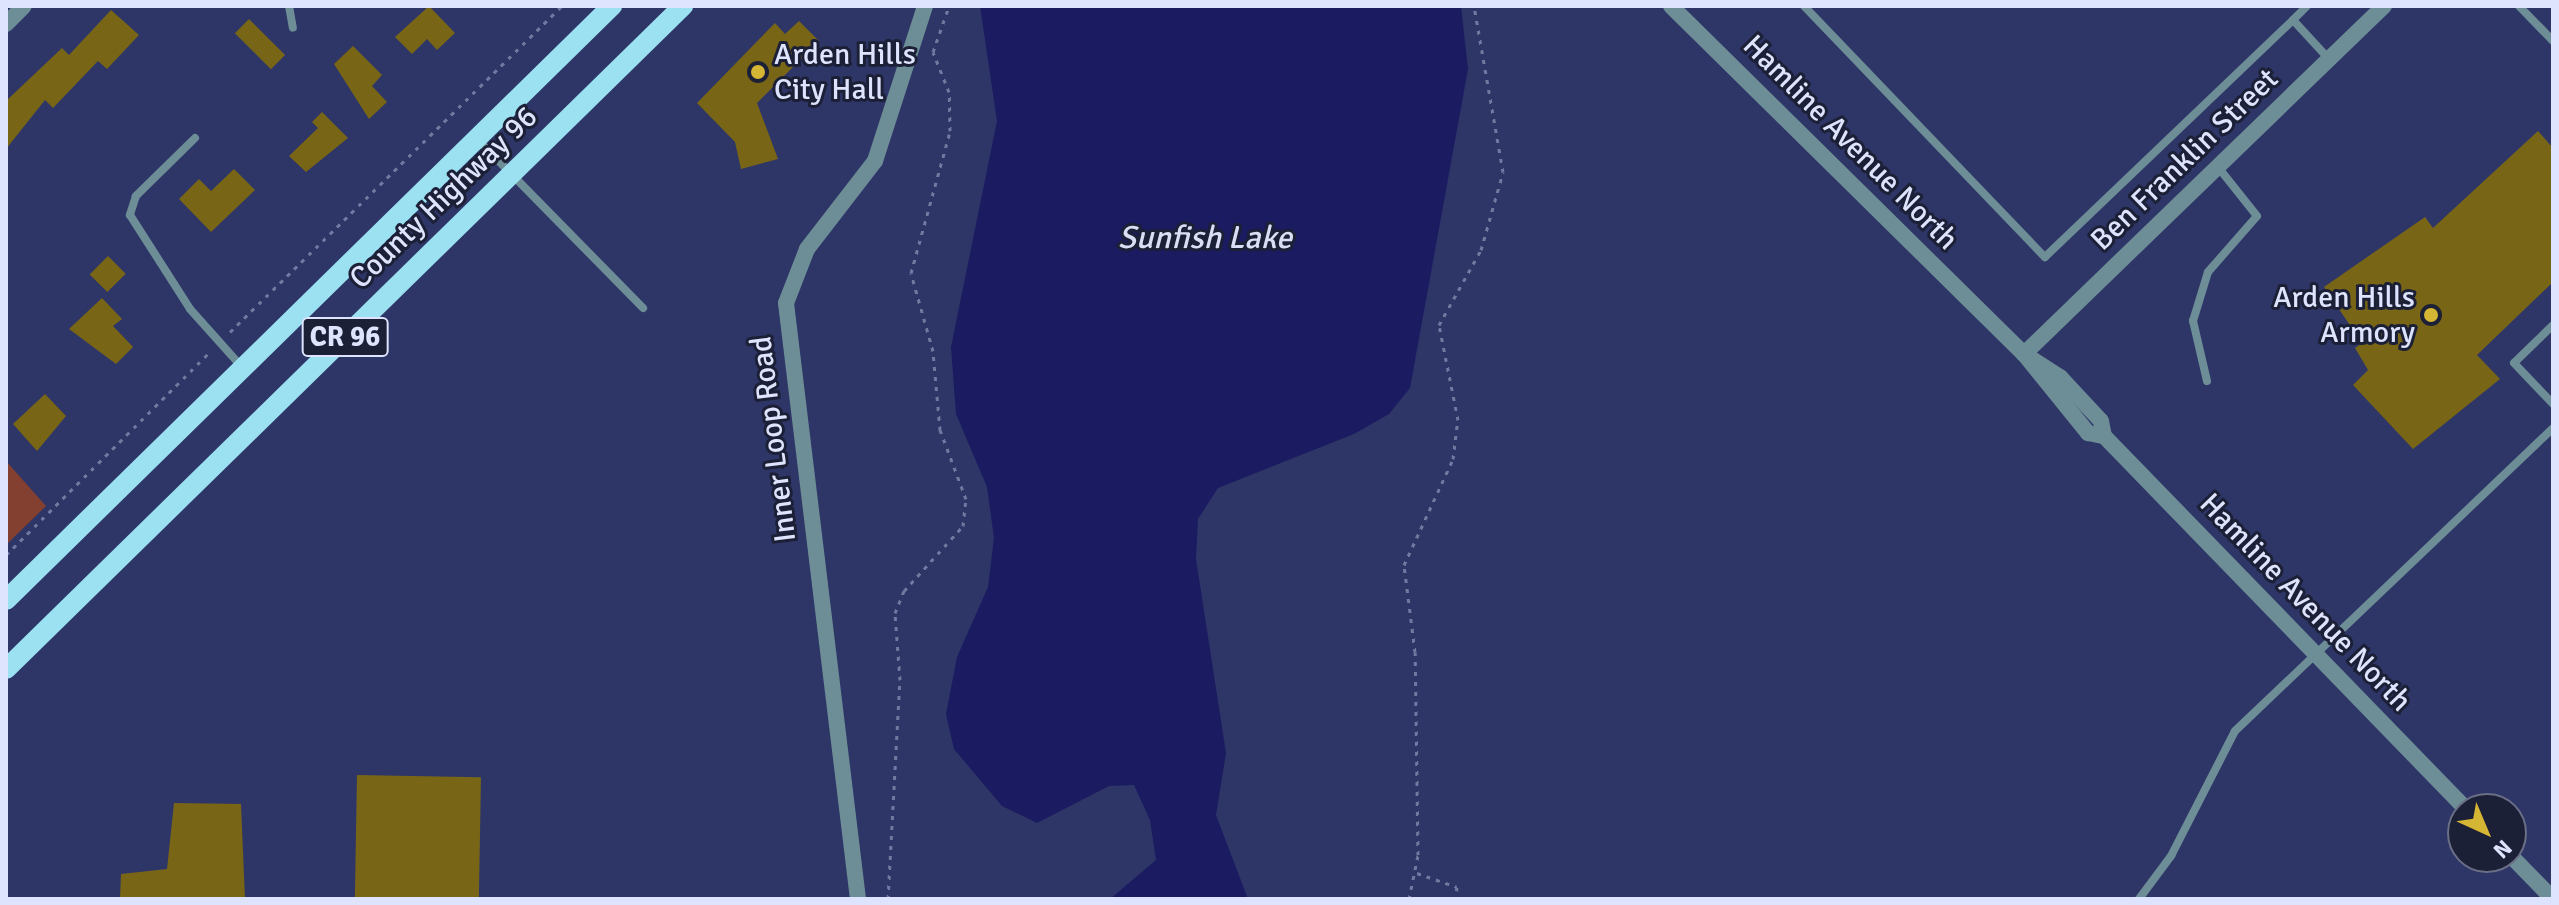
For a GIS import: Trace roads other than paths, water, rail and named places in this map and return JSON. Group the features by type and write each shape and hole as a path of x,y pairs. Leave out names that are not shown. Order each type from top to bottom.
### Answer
{"main road":[{"name":"County Highway 96","path":"6,600 612,6"},
{"name":"County Highway 96","path":"6,669 683,6"}],"street":[{"path":"6,24 24,6"},
{"name":"Inner Loop Road","path":"858,899 786,303 807,249 875,161 925,6"},
{"name":"Hamline Avenue North","path":"1671,6 2024,354 2088,433 2104,436 2451,793"},
{"name":"Ben Franklin Street","path":"2024,354 2384,6"},
{"path":"2527,872 2553,899"}],"lane":[{"path":"289,6 293,28"},
{"path":"1804,6 2045,257 2307,6"},
{"path":"2519,6 2553,41"},
{"path":"2293,20 2329,59"},
{"path":"195,138 136,196 130,215 218,344 242,368"},
{"path":"477,138 643,308"},
{"path":"2207,381 2193,321 2208,272 2257,216 2218,166"},
{"path":"2553,325 2514,363 2553,404"},
{"path":"2139,899 2171,856 2235,731 2318,656 2553,428"}],"water":[{"name":"Sunfish Lake","path":"980,6 1461,6 1468,69 1410,388 1389,414 1354,434 1218,488 1198,519 1196,559 1226,753 1216,815 1248,899 1110,899 1156,860 1150,820 1134,785 1109,786 1037,823 1002,806 954,749 946,714 957,657 988,587 994,538 987,487 956,414 951,347 997,121"}],"place":[{"name":"Arden Hills City Hall","path":"758,72"},
{"name":"Arden Hills Armory","path":"2431,315"}]}
